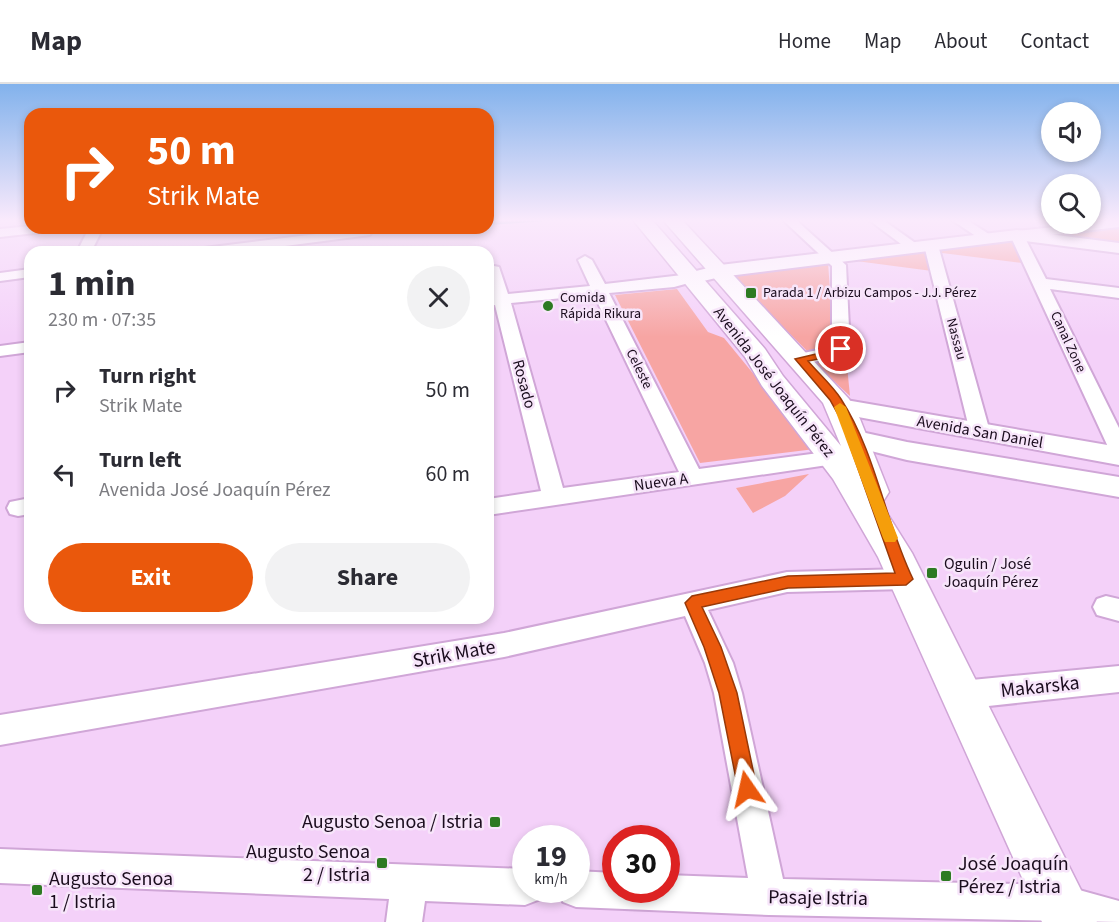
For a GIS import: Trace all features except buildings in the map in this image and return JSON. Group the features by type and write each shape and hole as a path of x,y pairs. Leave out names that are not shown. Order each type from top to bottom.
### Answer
{"main road":[{"name":"Avenida José Joaquín Pérez","path":"675,259 756,354 772,380 843,448 889,531 900,566 1065,912"},
{"name":"Avenida José Joaquín Pérez","path":"708,259 800,359 840,407 843,448"}],"street":[{"path":"495,300 674,282 720,272 817,259"},
{"path":"800,359 836,353 841,349 840,273 834,259"},
{"name":"Nassau","path":"927,259 980,432"},
{"name":"Canal Zone","path":"1029,259 1119,449"},
{"name":"Celeste","path":"585,260 693,478"},
{"name":"Rosado","path":"494,270 495,300 554,498"},
{"path":"0,277 24,274"},
{"path":"1040,283 1119,293"},
{"path":"0,351 24,348"},
{"name":"Avenida San Daniel","path":"840,407 1119,456"},
{"name":"Avenida San Daniel","path":"843,448 908,451 1119,487"},
{"name":"Nueva A","path":"494,506 693,478 843,448"},
{"name":"Strik Mate","path":"0,730 504,645 788,582 900,566"},
{"path":"692,603 715,653 728,693 769,897"},
{"name":"Makarska","path":"961,695 1119,679"},
{"path":"0,866 512,887"},
{"path":"404,922 409,883"},
{"name":"Pasaje Istria","path":"590,890 1083,911 1119,919"}],"shaded area":[{"path":"928,259 932,271 856,261"},
{"path":"991,259 1021,259 1023,263"},
{"path":"828,262 834,349 808,352 732,275"},
{"path":"677,289 708,332 724,338 815,449 700,463 615,295"},
{"path":"846,356 850,396 812,361"},
{"path":"809,474 785,496 753,513 736,488"}],"slow traffic":[{"path":"840,407 890,538"}],"place":[{"name":"Parada 1 / Arbizu Campos - J.J. Pérez","path":"751,293"},
{"name":"Comida Rápida Rikura","path":"548,306"},
{"name":"Ogulin / José Joaquín Pérez","path":"932,573"},
{"name":"Augusto Senoa / Istria","path":"495,822"},
{"name":"Augusto Senoa 2 / Istria","path":"382,863"},
{"name":"José Joaquín Pérez / Istria","path":"946,876"},
{"name":"Augusto Senoa 1 / Istria","path":"37,890"}],"route":[{"path":"747,789 728,693 713,647 692,603 788,582 906,579 894,553 889,531 846,418 835,399 800,359 836,353 841,349"}]}
